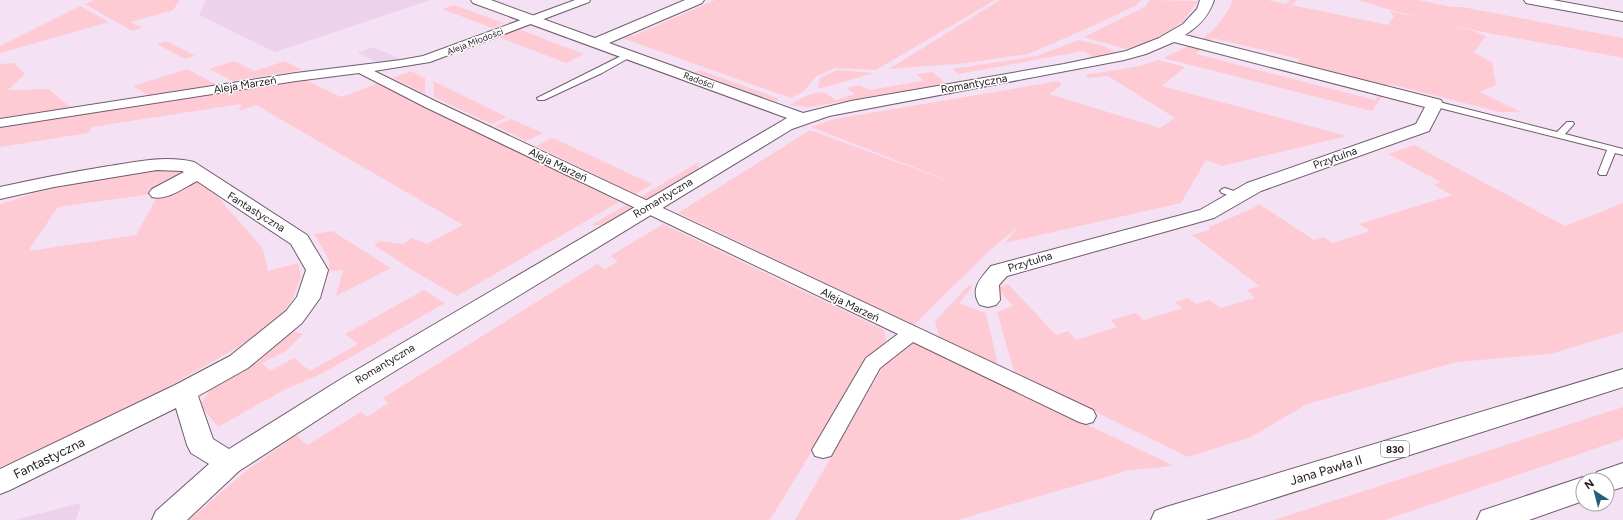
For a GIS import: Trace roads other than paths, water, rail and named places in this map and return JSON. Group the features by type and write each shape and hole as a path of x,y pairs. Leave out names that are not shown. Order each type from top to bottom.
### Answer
{"street":[{"name":"Radości","path":"478,0 802,118"},
{"name":"Aleja Młodości","path":"361,69 402,64 426,59 585,0"},
{"path":"595,43 697,0"},
{"name":"Romantyczna","path":"167,520 229,463 350,386 779,129 802,118 852,106 1129,55 1174,37 1190,26 1199,15 1206,3 1206,0"},
{"path":"1531,0 1623,17"},
{"path":"1174,37 1435,104"},
{"name":"Aleja Marzeń","path":"0,123 296,77 361,69 430,104 647,208 1086,416"},
{"name":"Przytulna","path":"988,300 988,284 999,272 1060,253 1207,214 1232,193 1254,187 1423,127 1435,104"},
{"name":"Fantastyczna","path":"0,193 54,181 156,164 188,166 299,240 317,270 308,298 290,321 239,362 184,392 0,482"},
{"path":"159,193 197,173"},
{"path":"823,450 873,363 911,334"},
{"name":"Jana Pawła II","path":"1166,520 1623,378"},
{"path":"184,392 201,445 229,463"},
{"path":"1492,520 1575,492"}],"lane":[{"path":"541,98 630,55"},
{"path":"1435,104 1623,152"},
{"path":"1559,135 1570,124"},
{"path":"1603,173 1612,149"}]}
